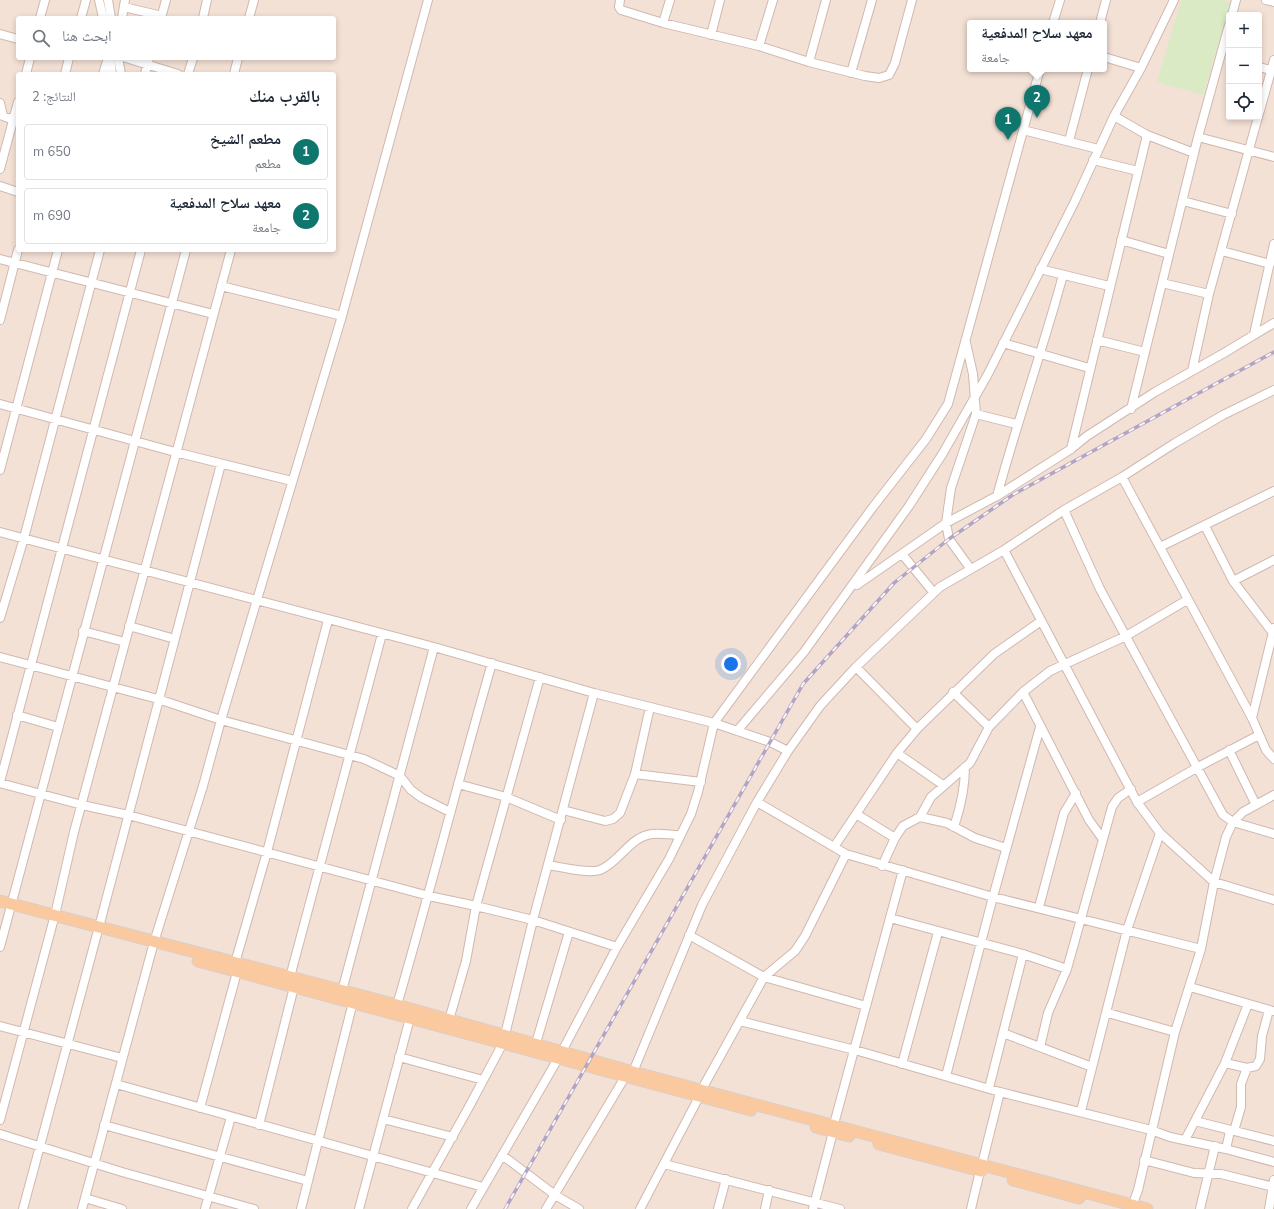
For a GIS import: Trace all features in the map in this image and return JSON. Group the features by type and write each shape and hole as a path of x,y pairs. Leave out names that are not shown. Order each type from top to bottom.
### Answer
{"main road":[{"path":"0,901 7,908 98,930 292,982 353,1002 410,1018 504,1039 981,1168 1138,1208"},
{"path":"292,982 342,991 397,1005 449,1020 504,1039 536,1043 561,1054"},
{"path":"981,1168 1120,1209"}],"street":[{"path":"41,16 45,0"},
{"path":"82,16 86,0"},
{"path":"99,0 103,16"},
{"path":"108,0 112,16"},
{"path":"162,16 166,0"},
{"path":"203,16 207,0"},
{"path":"250,16 254,0"},
{"path":"82,1209 154,945 342,316 428,0"},
{"path":"620,0 619,7 623,11 663,23 759,46 851,73 879,78 889,75 895,63 912,0"},
{"path":"663,23 670,0"},
{"path":"711,35 720,0"},
{"path":"759,46 773,0"},
{"path":"810,62 826,0"},
{"path":"851,73 872,0"},
{"path":"1054,20 1060,0"},
{"path":"1101,20 1106,0"},
{"path":"737,731 804,652 914,500 943,453 974,399 1003,343 1075,201 1114,116 1141,68 1174,0"},
{"path":"1233,12 1236,0"},
{"path":"1266,0 1274,2"},
{"path":"122,16 124,4 159,16"},
{"path":"0,34 16,38"},
{"path":"1131,409 1198,136 1225,58 1226,48"},
{"path":"1107,58 1141,68"},
{"path":"26,72 30,60"},
{"path":"66,72 68,60"},
{"path":"104,72 108,60"},
{"path":"109,60 112,72"},
{"path":"118,60 120,72"},
{"path":"188,72 192,60"},
{"path":"234,72 238,60"},
{"path":"1262,106 1273,71 1274,60"},
{"path":"145,72 148,61 173,72"},
{"path":"1262,68 1273,71"},
{"path":"471,1209 561,1054 617,947 662,872 691,814 701,782 714,723 873,507 934,427 948,404 1039,72"},
{"path":"1069,142 1087,72"},
{"path":"0,103 2,116 16,120 0,169"},
{"path":"1114,116 1147,135 1194,153"},
{"path":"1192,371 1209,294 1258,120"},
{"path":"1023,130 1098,149"},
{"path":"1071,449 1089,368 1147,135"},
{"path":"1198,136 1274,157"},
{"path":"1093,160 1138,171"},
{"path":"0,186 16,191"},
{"path":"1183,201 1232,214"},
{"path":"1121,240 1169,254"},
{"path":"1254,334 1274,244"},
{"path":"1222,251 1270,264"},
{"path":"0,320 18,252"},
{"path":"0,470 57,252"},
{"path":"0,618 3,596 24,538 54,418 99,252"},
{"path":"140,252 0,783 40,795 128,815 429,896 533,920 617,947"},
{"path":"0,947 7,908 40,795 185,252"},
{"path":"0,1120 54,919 82,805 175,452 230,252"},
{"path":"0,259 91,282 171,305 212,314"},
{"path":"1040,269 1109,286"},
{"path":"997,496 1016,424 1041,355 1063,275"},
{"path":"1162,284 1209,294"},
{"path":"221,286 342,316"},
{"path":"851,588 946,523 997,496 1071,449 1087,436 1131,409 1155,392 1274,323"},
{"path":"1097,340 1145,352"},
{"path":"966,342 973,374 976,414 951,488 946,523 949,539 970,568"},
{"path":"1003,343 1089,368"},
{"path":"546,1209 629,1074 702,905 757,802 788,751 820,706 856,667 934,593 970,568 1004,550 1064,510 1122,477 1223,415 1274,390"},
{"path":"0,404 175,452 292,481"},
{"path":"976,414 1016,424"},
{"path":"23,1209 189,582 222,464"},
{"path":"1122,477 1252,718 1266,750 1274,759"},
{"path":"1160,547 1274,491"},
{"path":"1064,510 1100,589 1223,815 1233,822 1274,834"},
{"path":"1205,526 1234,581 1273,631 1252,718"},
{"path":"0,532 714,723 770,742 788,751"},
{"path":"1004,550 1137,802 1160,834 1214,882 1274,900"},
{"path":"902,554 934,593"},
{"path":"1234,581 1274,560"},
{"path":"920,817 931,797 965,767 979,748 989,727 1023,692 1050,671 1126,636 1187,600"},
{"path":"200,1108 295,741 328,620"},
{"path":"834,847 897,753 917,729 953,692 994,654 1041,621"},
{"path":"129,626 175,639"},
{"path":"83,631 125,642"},
{"path":"259,1125 318,867 382,634"},
{"path":"342,991 434,647"},
{"path":"0,657 158,699 221,720 374,763 400,776 411,790 450,812"},
{"path":"397,1005 429,896 450,812 492,663"},
{"path":"856,667 917,729"},
{"path":"449,1020 466,961 476,906 540,677"},
{"path":"412,1209 453,1137 504,1039 533,920 594,692"},
{"path":"953,692 989,727"},
{"path":"1023,692 1089,820 1102,838"},
{"path":"563,810 600,821 613,819 622,810 635,774 650,707"},
{"path":"17,715 58,727"},
{"path":"946,1076 992,897 1040,727"},
{"path":"1137,802 1198,767 1259,735"},
{"path":"1229,750 1256,805"},
{"path":"897,753 943,785"},
{"path":"954,827 963,801 965,767"},
{"path":"635,774 701,782"},
{"path":"458,784 506,797 560,820"},
{"path":"1040,1047 1048,1013 1067,969 1102,838 1114,803 1131,789"},
{"path":"1039,907 1064,813 1076,793"},
{"path":"1138,1208 1138,1190 1151,1130 1175,1032 1201,949 1214,882 1226,837 1233,822 1243,812 1274,795"},
{"path":"757,802 846,854 882,866 903,870 992,897 1039,907 1201,949"},
{"path":"856,814 896,838"},
{"path":"882,866 896,838 907,823 920,817 947,822 975,838 1006,848"},
{"path":"548,865 580,870 599,870 614,861 639,838 652,834 680,835"},
{"path":"1082,1111 1092,1067 1108,1013 1127,930 1160,834"},
{"path":"640,1209 700,1093 764,977 795,951 805,936 846,854"},
{"path":"814,1206 903,870"},
{"path":"890,918 1024,954 1067,969"},
{"path":"536,1043 569,932"},
{"path":"902,1064 938,932"},
{"path":"689,935 764,977 866,1006"},
{"path":"989,1088 1024,954"},
{"path":"1190,987 1272,1011 1262,1036 1260,1059 1256,1066 1247,1068 1225,1063"},
{"path":"301,1209 353,1002"},
{"path":"1185,1140 1225,1063 1248,1004"},
{"path":"1108,1013 1175,1032"},
{"path":"359,1209 410,1018"},
{"path":"740,1021 855,1050 1000,1092 1082,1111 1185,1140 1226,1148 1274,1162"},
{"path":"0,1026 67,1045 122,1058"},
{"path":"1003,1034 1092,1067"},
{"path":"399,1057 483,1080"},
{"path":"1226,1148 1241,1107 1241,1084 1247,1068"},
{"path":"116,1084 318,1142 434,1172 483,1187"},
{"path":"971,1209 1000,1092"},
{"path":"205,1209 231,1117"},
{"path":"383,1119 453,1137"},
{"path":"1195,1121 1274,1141"},
{"path":"104,1125 308,1181"},
{"path":"0,1134 254,1209"},
{"path":"1200,1209 1215,1146"},
{"path":"502,1155 554,1194 579,1209"},
{"path":"1144,1160 1194,1173 1209,1173 1274,1185 1269,1209"},
{"path":"664,1164 769,1190 814,1206 840,1209"},
{"path":"718,1209 726,1179"},
{"path":"765,1209 769,1190"},
{"path":"84,1198 122,1209"}],"shaded area":[{"path":"0,0 1274,0 1274,1209 0,1209"}],"green space":[{"path":"1181,0 1223,0 1231,2 1228,12 1226,12 1226,19 1203,95 1157,82"}],"railway":[{"path":"505,1209 803,684 894,583 949,539 1014,494 1274,352"}],"place":[{"name":"معهد سلاح المدفعية","path":"1037,118"},
{"name":"مطعم الشيخ","path":"1008,140"}]}
